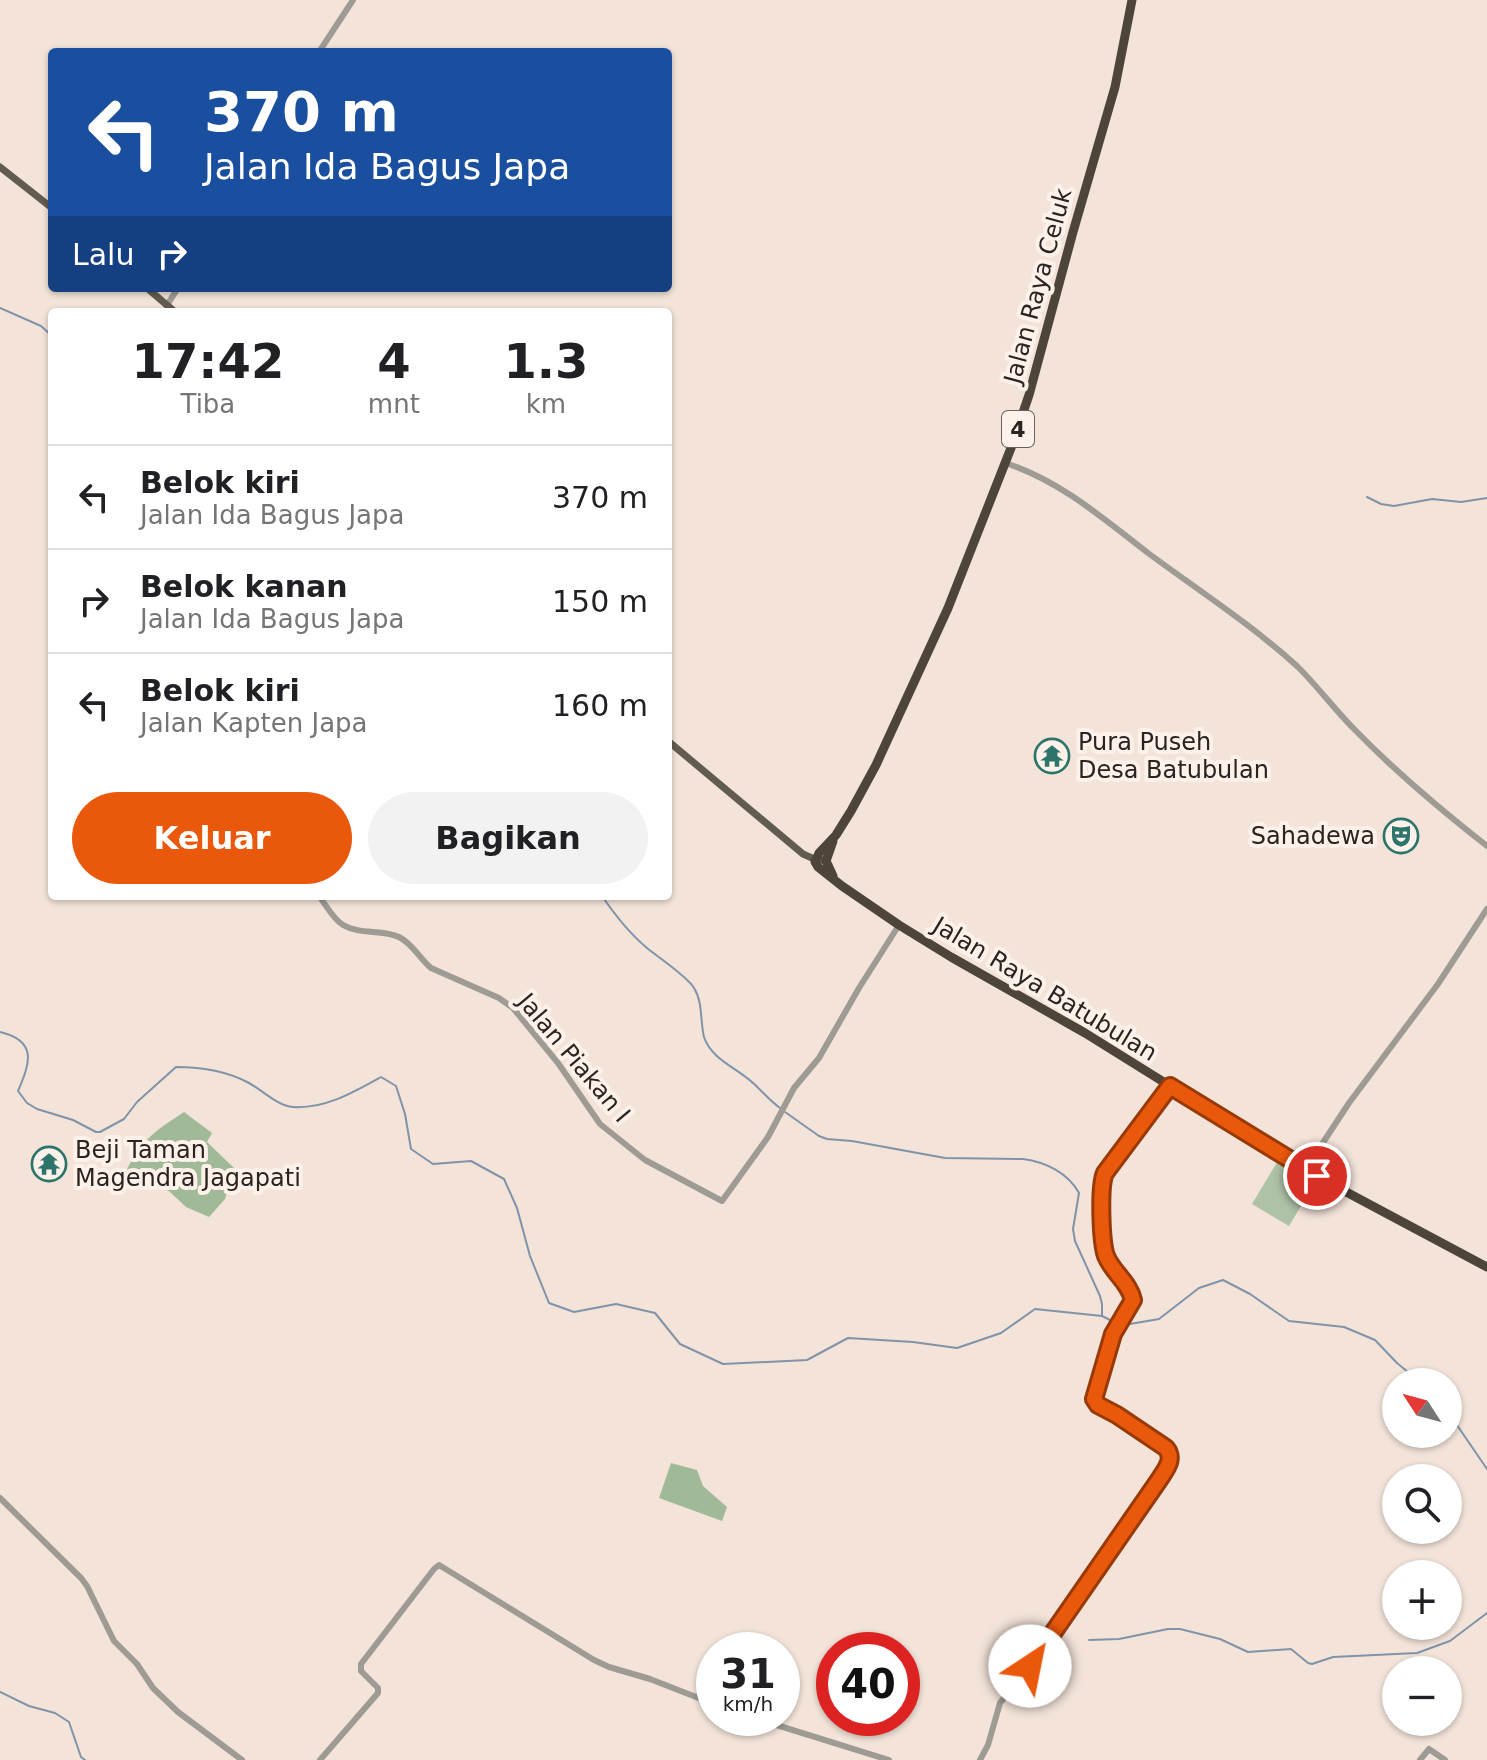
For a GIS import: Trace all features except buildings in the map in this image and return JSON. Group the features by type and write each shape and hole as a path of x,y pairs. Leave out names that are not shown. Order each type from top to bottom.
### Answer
{"highway":[{"name":"Jalan Raya Celuk","path":"815,859 836,835 876,765 951,599 1005,463 1029,395 1115,87 1132,0"},
{"name":"Jalan Raya Celuk","path":"826,861 836,835"},
{"name":"Jalan Raya Batubulan","path":"815,859 818,867 837,882 951,957 1085,1033 1305,1170 1487,1267"},
{"name":"Jalan Raya Batubulan","path":"826,861 837,882"}],"main road":[{"path":"0,167 48,205"},
{"path":"152,292 170,308"},
{"path":"672,744 796,848 809,857 826,861"}],"street":[{"path":"322,48 353,0"},
{"path":"167,305 175,292"},
{"path":"1005,463 1039,476 1074,498 1282,654 1386,760 1487,846"},
{"name":"Jalan Piakan I","path":"322,900 342,924 398,937 409,943 431,968 508,1004 558,1063 600,1124 645,1160 722,1201 768,1137 794,1088 819,1058 899,925"},
{"path":"1305,1170 1349,1103 1438,984 1487,909"},
{"path":"980,1760 1003,1699 1030,1666 1170,1461 1166,1448 1098,1405 1095,1394 1114,1332 1133,1301 1105,1253 1102,1181 1170,1086"},
{"path":"0,1498 81,1578 114,1641 137,1664 162,1698 242,1760"},
{"path":"320,1760 378,1693 378,1688 361,1671 361,1664 439,1565 594,1660 696,1697"},
{"path":"800,1732 889,1760"},
{"path":"1420,1760 1429,1749 1445,1760"}],"green space":[{"path":"184,1112 212,1133 207,1142 234,1168 225,1199 209,1217 186,1207 169,1191 123,1178 134,1156 148,1139"},
{"path":"1279,1159 1316,1181 1289,1226 1252,1204"},
{"path":"671,1463 697,1470 703,1486 727,1507 722,1521 659,1498"}],"waterway":[{"path":"0,308 41,326 48,332"},
{"path":"1367,497 1394,506 1432,499 1461,502 1487,498"},
{"path":"605,900 634,936 691,983 700,1005 704,1037 712,1051 780,1108"},
{"path":"0,1032 21,1041 26,1047 28,1062 18,1091 27,1103 96,1132 124,1119 137,1102 176,1067 232,1075 282,1104 293,1107 328,1102 381,1077 396,1086 411,1149 433,1164 471,1161 504,1179 549,1303 574,1312 616,1304 655,1313 680,1344 723,1364 807,1360 848,1338 957,1348 1001,1333 1035,1309 1102,1316 1130,1324 1159,1319 1199,1288 1223,1280 1289,1321 1344,1327 1375,1340 1403,1368"},
{"path":"785,1112 827,1139 945,1158 1023,1159 1056,1170 1079,1193 1073,1229 1075,1241 1100,1296 1102,1316"},
{"path":"1462,1432 1487,1469"},
{"path":"1089,1640 1119,1639 1180,1629 1220,1639 1248,1652 1291,1649 1312,1664 1333,1657 1417,1653 1450,1641 1487,1613"},
{"path":"0,1692 29,1706 55,1713 69,1722 81,1757 85,1760"}],"place":[{"name":"Pura Puseh Desa Batubulan","path":"1052,756"},
{"name":"Sahadewa","path":"1401,836"},
{"name":"Beji Taman Magendra Jagapati","path":"49,1164"}],"route":[{"path":"1030,1666 1171,1459 1166,1448 1098,1405 1094,1399 1113,1334 1133,1300 1128,1286 1106,1256 1101,1189 1105,1173 1170,1086 1317,1176"}]}
